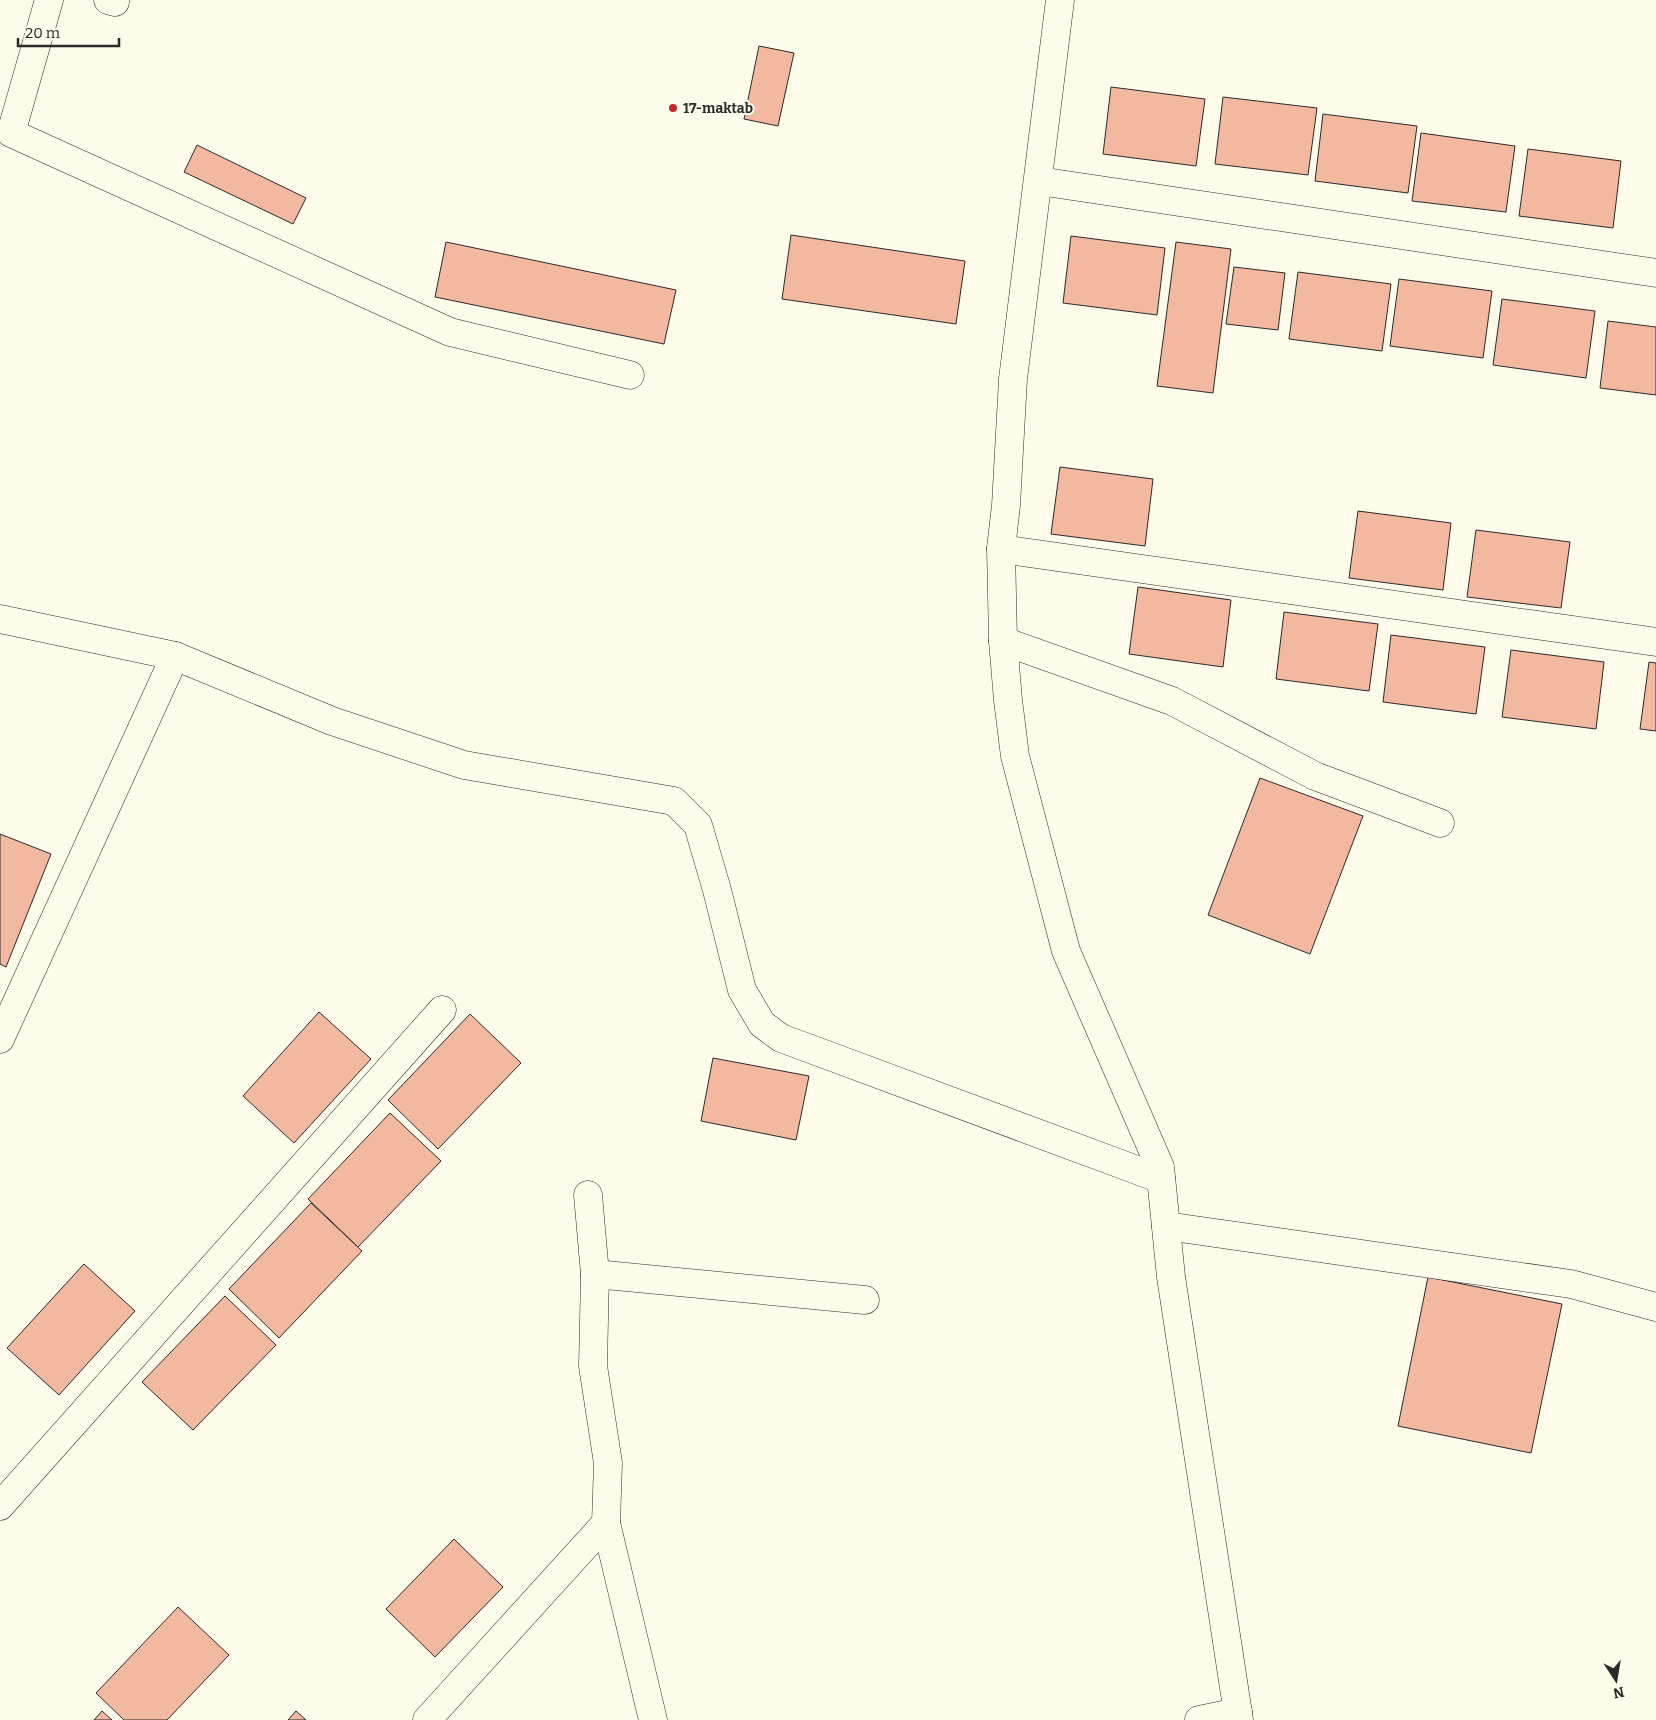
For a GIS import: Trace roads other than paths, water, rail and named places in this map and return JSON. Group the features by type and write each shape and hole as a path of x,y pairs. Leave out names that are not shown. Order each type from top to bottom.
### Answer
{"street":[{"path":"49,0 11,133 450,332 630,375"},
{"path":"1060,0 1014,379 1006,505 1001,549 1003,641 1016,756 1066,951 1160,1167 1171,1277 1239,1716 1199,1720"},
{"path":"1039,181 1656,273"},
{"path":"1001,549 1656,642"},
{"path":"0,619 175,656 332,721 464,765 674,801 698,824 742,990 762,1024 781,1038 1161,1179"},
{"path":"1003,641 1172,701 1315,776 1440,824"},
{"path":"0,1039 175,656"},
{"path":"0,1506 442,1010"},
{"path":"588,1195 595,1274 593,1366 608,1463 606,1523 653,1720"},
{"path":"1166,1226 1571,1284 1656,1307"},
{"path":"595,1274 865,1300"},
{"path":"427,1720 606,1523"}],"place":[{"name":"17-maktab","path":"673,108"}]}
